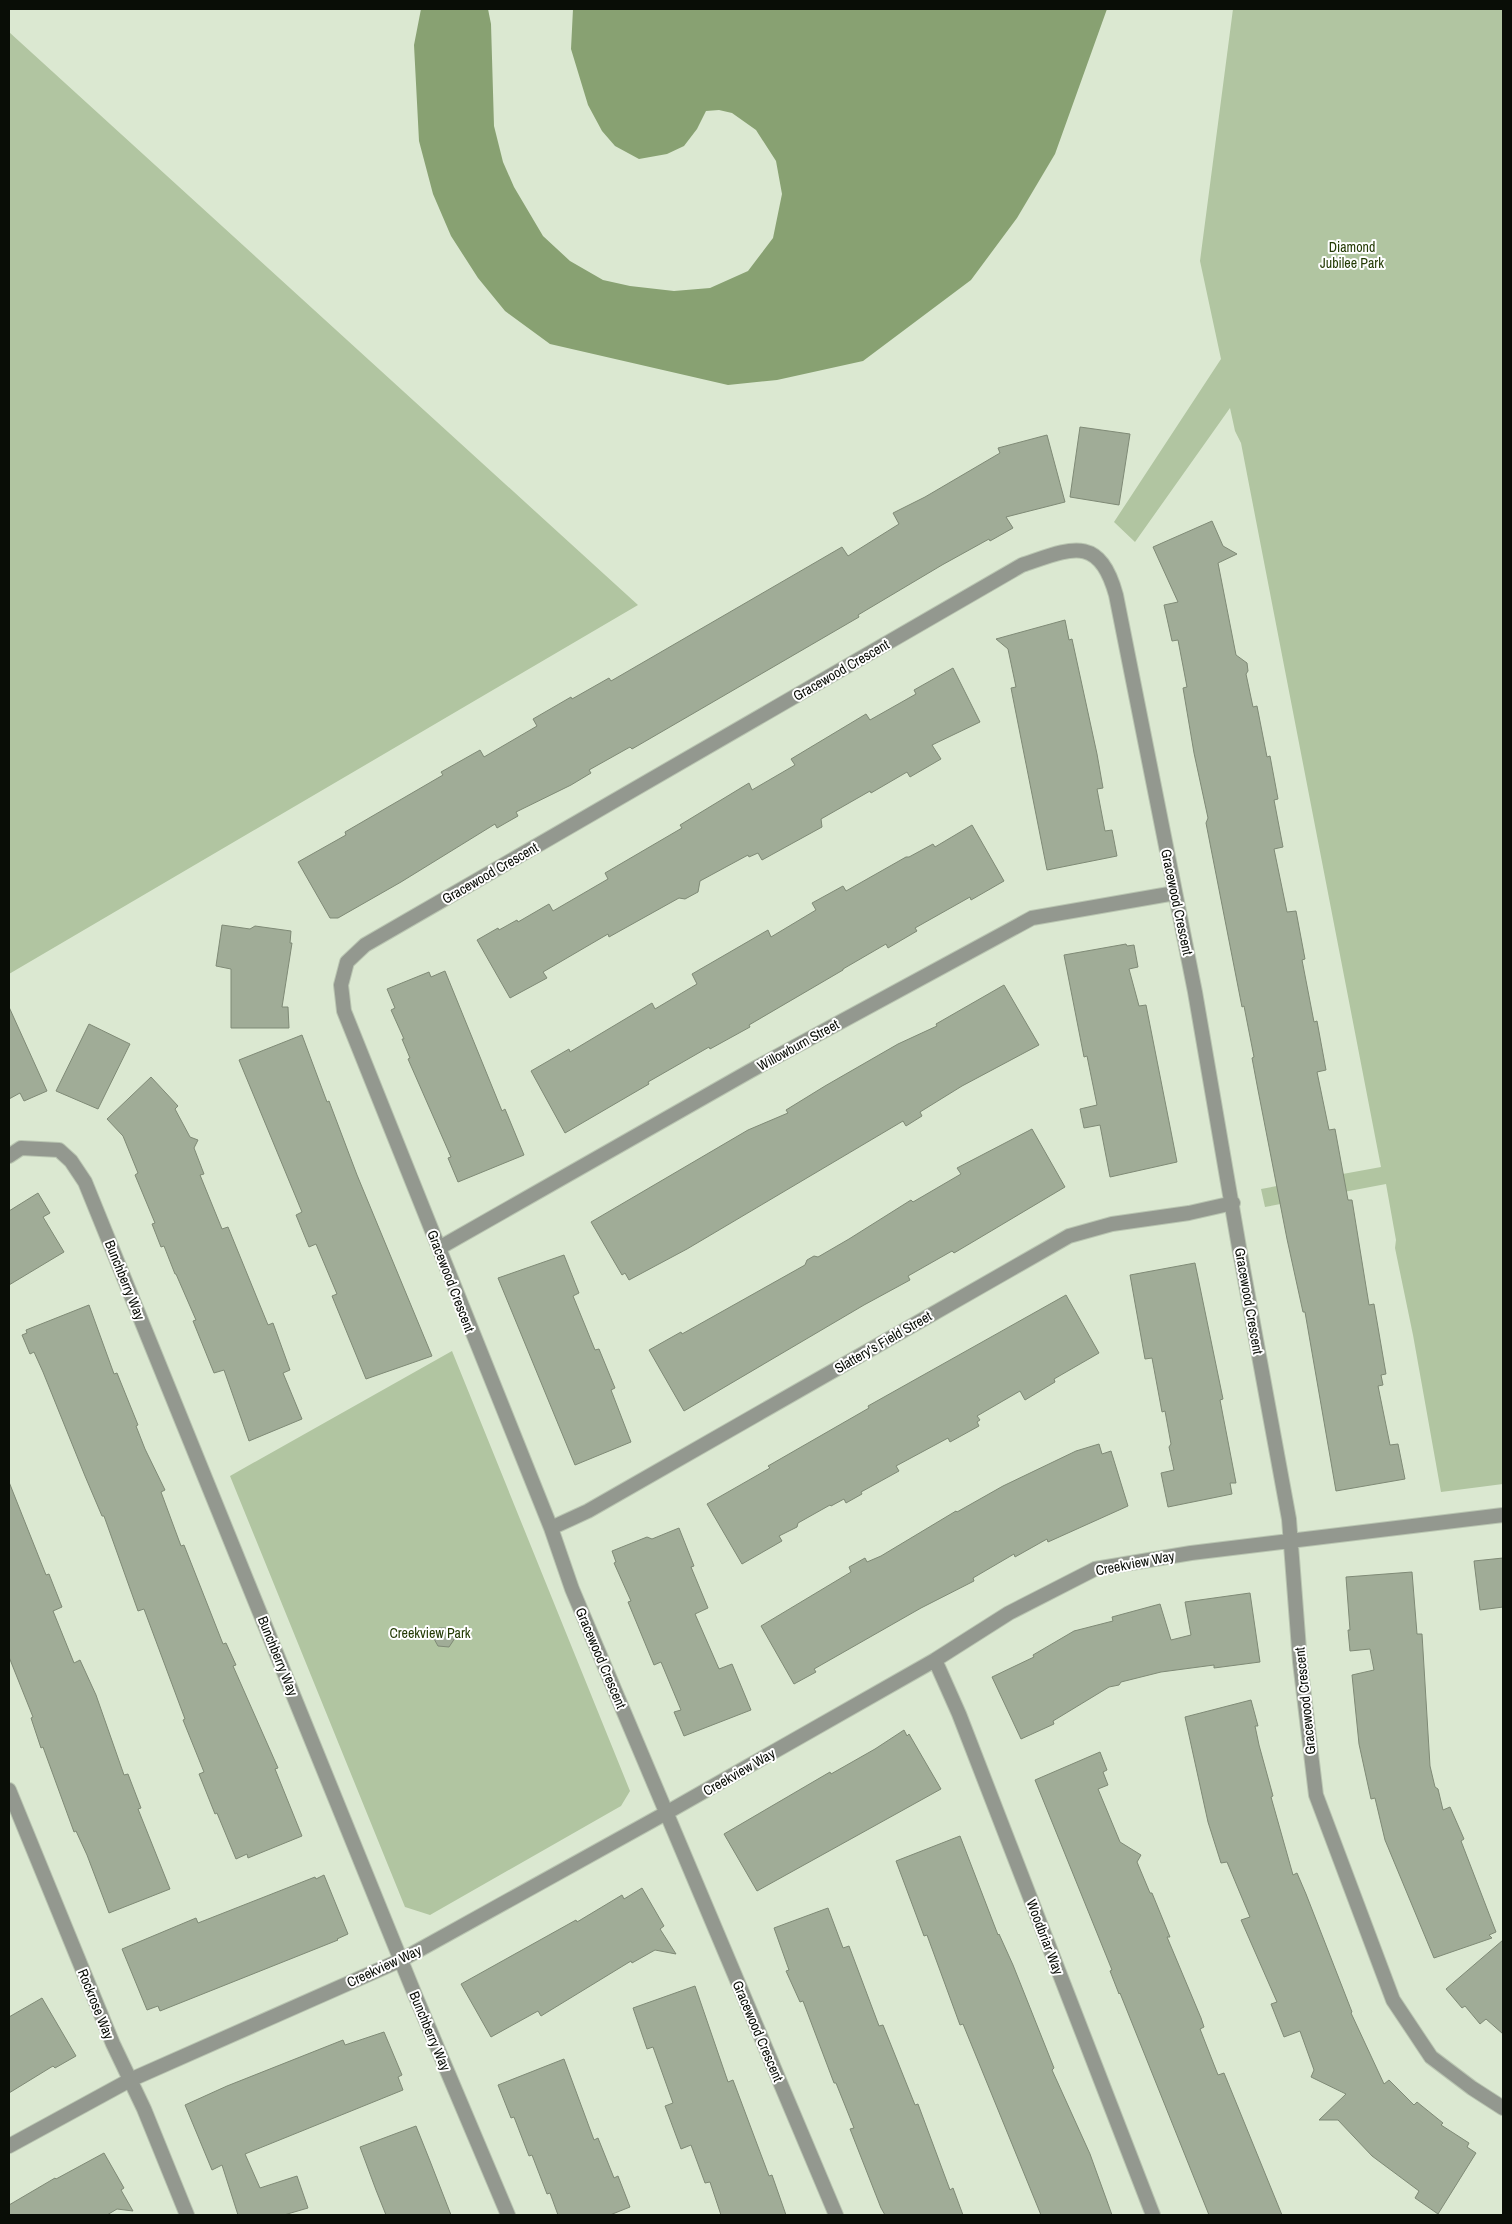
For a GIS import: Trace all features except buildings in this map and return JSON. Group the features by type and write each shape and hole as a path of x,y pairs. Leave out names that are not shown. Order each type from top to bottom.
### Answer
{"street":[{"name":"Gracewood Crescent","path":"836,2215 572,1589 551,1528 344,1011 341,985 347,962 365,946 1022,566 1066,550 1087,551 1102,561 1110,575 1195,992 1292,1540 1300,1662 1316,1795 1393,2000 1431,2057 1472,2088 1503,2108"},
{"name":"Willowburn Street","path":"439,1248 750,1071 1032,918 1175,893"},
{"name":"Bunchberry Way","path":"9,1156 21,1148 59,1150 72,1161 85,1182 401,1960 508,2215"},
{"name":"Slattery's Field Street","path":"551,1528 588,1511 1070,1236 1112,1224 1189,1213 1232,1204"},
{"name":"Creekview Way","path":"9,2146 130,2080 401,1960 666,1813 935,1660 1009,1613 1095,1569 1190,1553 1503,1515"},
{"name":"Woodbriar Way","path":"935,1660 959,1714 1153,2215"},
{"name":"Rockrose Way","path":"9,1790 113,2044 187,2215"}],"green space":[{"name":"Diamond Jubilee Park","path":"1233,9 1503,9 1503,1484 1441,1492 1413,1335 1395,1248 1396,1240 1386,1184 1265,1207 1261,1189 1381,1167 1241,443 1235,431 1230,408 1135,542 1114,522 1221,359 1200,261"},
{"path":"9,32 638,605 9,974"},
{"name":"Creekview Park","path":"452,1351 630,1791 621,1806 430,1915 405,1907 230,1476"}],"shaded area":[{"path":"421,9 488,9 491,24 494,126 503,162 514,187 543,236 570,261 603,280 630,286 674,291 710,288 748,271 773,238 782,194 776,161 756,130 732,113 719,110 706,111 697,129 684,146 667,154 639,159 615,146 602,131 588,105 571,49 573,9 1107,9 1055,154 1017,218 971,280 863,361 777,380 728,385 550,344 505,311 478,278 451,236 433,194 419,141 414,45"}]}
